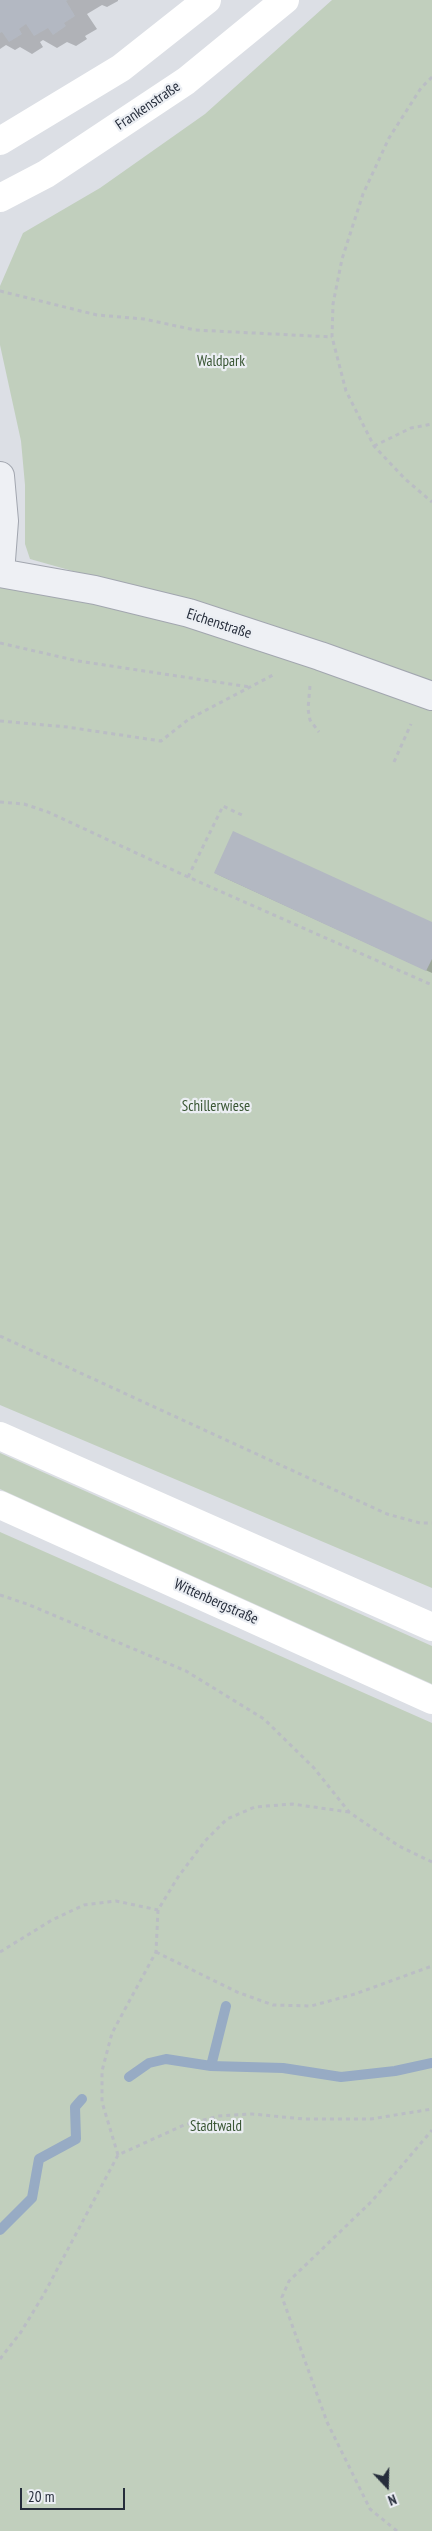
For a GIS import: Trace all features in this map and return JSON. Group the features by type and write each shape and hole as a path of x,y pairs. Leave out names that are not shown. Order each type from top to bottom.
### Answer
{"main road":[{"path":"0,141 121,68 207,0"},
{"name":"Frankenstraße","path":"0,198 46,174 186,81 285,0"},
{"path":"0,1436 432,1627"},
{"name":"Wittenbergstraße","path":"0,1505 432,1700"}],"street":[{"name":"Eichenstraße","path":"0,476 4,520 0,573 95,590 189,613 315,654 432,696"}],"path":[{"path":"432,77 421,88 389,138 364,194 342,259 333,304 332,337 346,391 374,446 405,479 432,502"},
{"path":"0,291 97,315 144,320 195,330 332,337"},
{"path":"374,446 412,428 432,424"},
{"path":"0,643 78,661 252,687"},
{"path":"0,721 67,727 161,740 189,719 315,654"},
{"path":"315,654 308,709 310,720 319,732"},
{"path":"394,762 413,719"},
{"path":"0,802 24,804 48,812 188,877 432,984"},
{"path":"188,877 223,806 244,816"},
{"path":"0,1336 388,1514 420,1523 432,1523"},
{"path":"0,1596 27,1604 186,1671 256,1714 314,1768 349,1812 399,1846 432,1862"},
{"path":"118,2155 102,2102 102,2072 112,2033 156,1952 158,1910 204,1841 227,1819 255,1807 292,1804 349,1812"},
{"path":"0,1952 52,1920 84,1905 116,1901 158,1910"},
{"path":"156,1952 237,1992 273,2005 311,2006 355,1994 432,1966"},
{"path":"0,2359 21,2332 44,2294 118,2155 184,2125 219,2116 252,2114 304,2119 371,2119 432,2109"},
{"path":"398,2531 370,2509 327,2422 282,2297 289,2281 372,2201 432,2130"}],"green space":[{"name":"Waldpark","path":"332,0 432,0 432,681 314,639 30,559 25,544 25,485 21,441 0,345 0,286 23,233 100,188 205,114"},
{"name":"Schillerwiese","path":"0,558 432,703 432,1588 0,1405"},
{"path":"0,1453 432,1646 432,1684 0,1489"},
{"name":"Stadtwald","path":"0,1532 432,1723 432,2531 0,2531"}],"building":[{"path":"0,0 68,0 66,1 75,16 64,23 66,26 53,35 48,28 34,36 26,24 19,29 22,34 9,42 2,32 0,33"},
{"path":"233,831 432,922 432,959 426,971 214,873"}],"waterway":[{"path":"129,2077 149,2063 166,2059 211,2066 226,2006"},
{"path":"211,2066 283,2068 341,2077 395,2071 432,2063"},
{"path":"0,2230 32,2198 39,2159 76,2139 75,2107 82,2099"}]}
